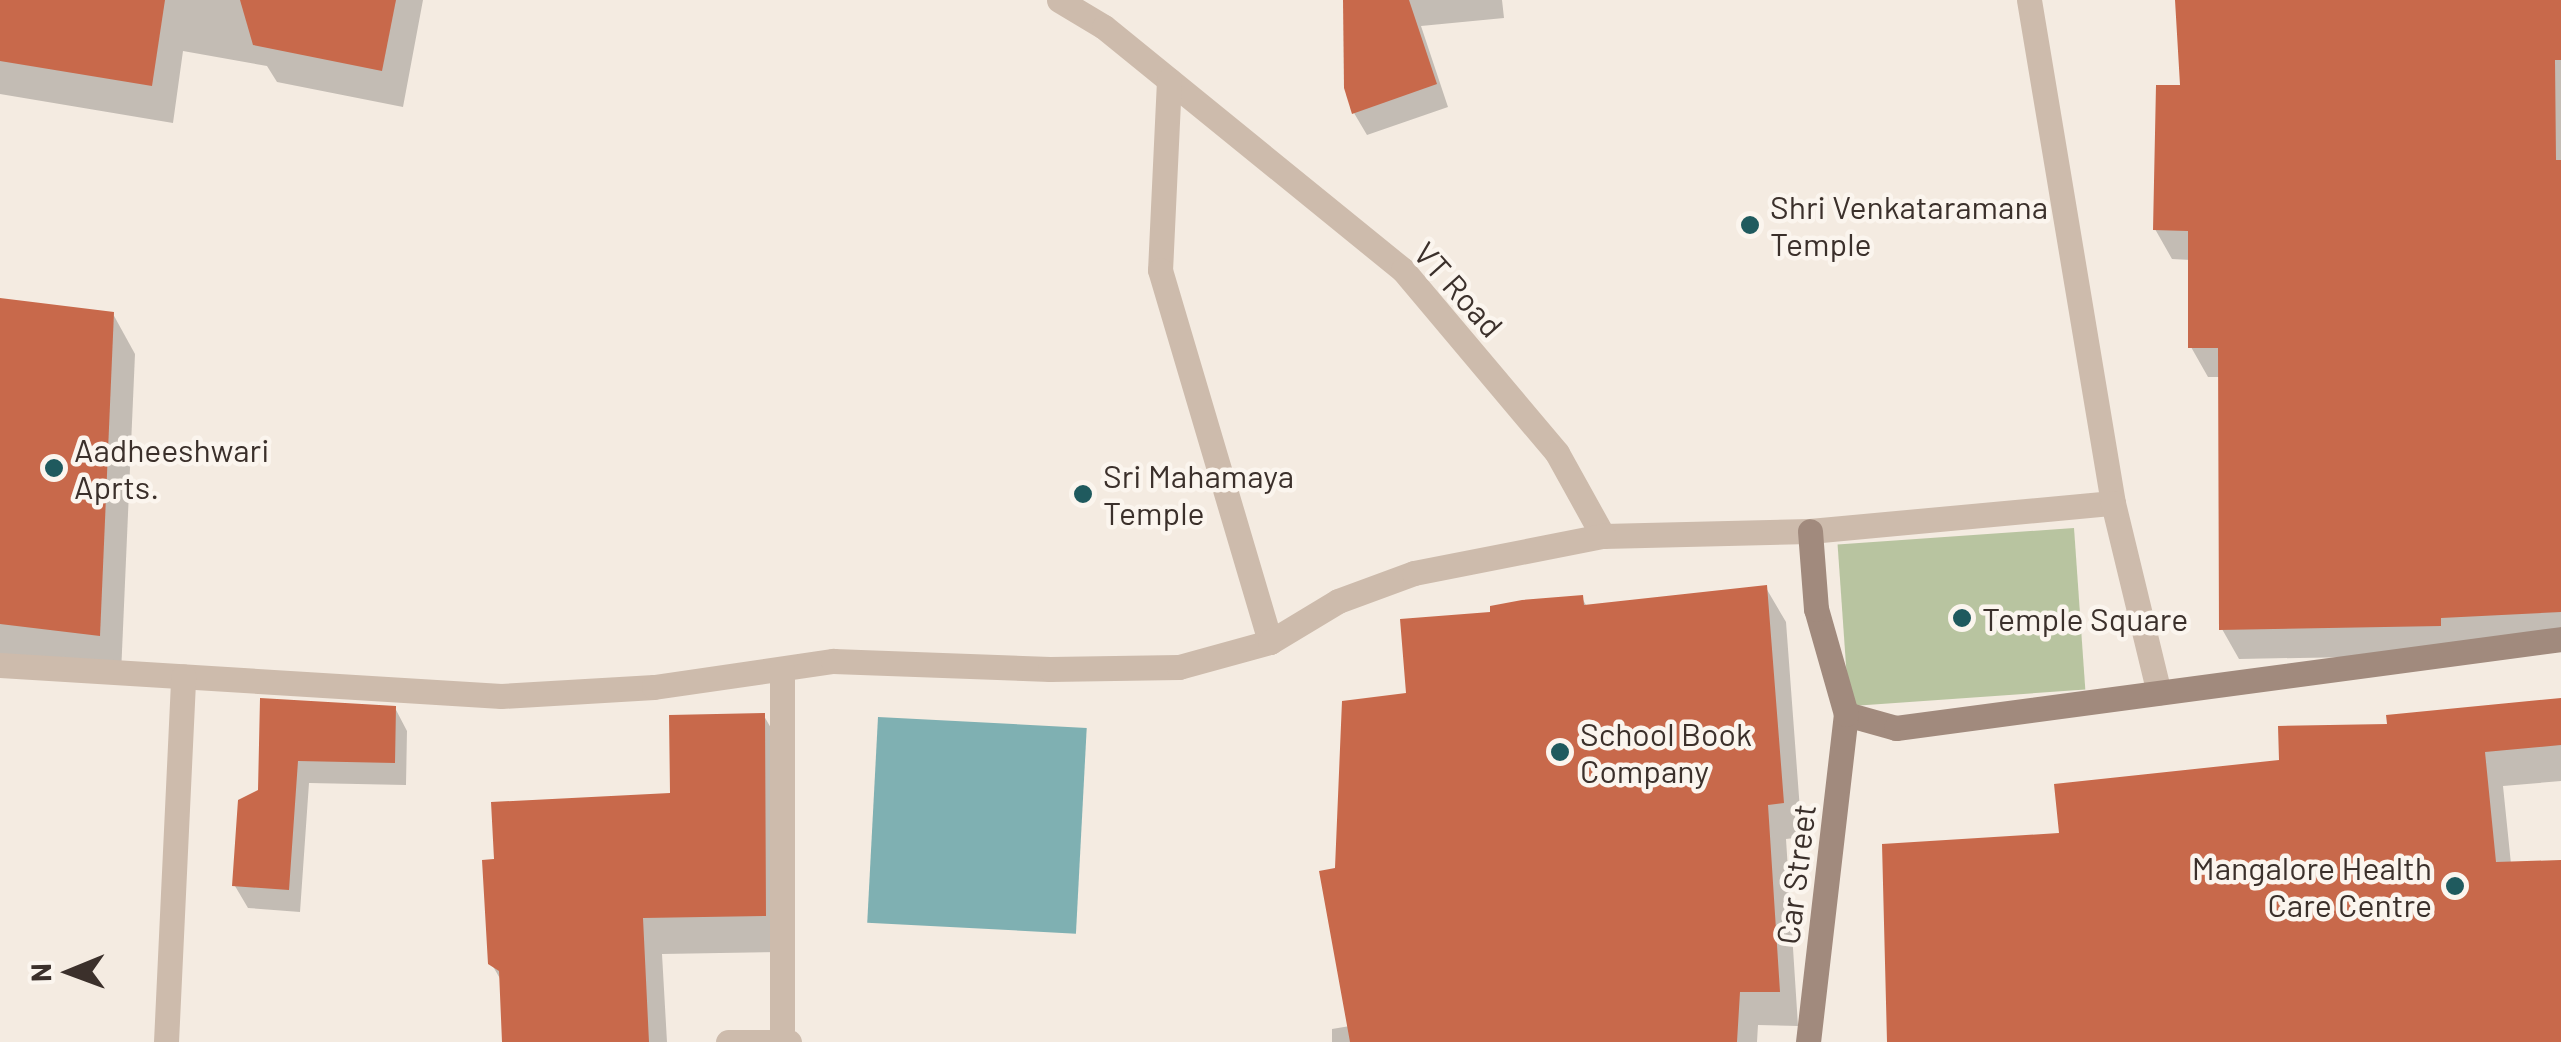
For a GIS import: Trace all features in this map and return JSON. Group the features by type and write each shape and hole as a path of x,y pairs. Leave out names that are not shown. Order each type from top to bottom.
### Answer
{"street":[{"name":"VT Road","path":"1059,0 1104,26 1403,270 1557,454 1603,536"},
{"path":"2029,0 2113,503 2159,693"},
{"path":"1170,80 1160,270 1270,642"},
{"path":"0,665 500,696 654,687 833,661 1050,669 1179,666 1270,642 1338,601 1414,573 1603,536 1810,531 2113,503"},
{"path":"1810,531 1816,609 1846,714 1896,728 2561,639"},
{"path":"728,1042 786,1040 782,669"},
{"path":"166,1042 183,676"},
{"name":"Car Street","path":"1808,1042 1846,714"}],"green space":[{"name":"Temple Square","path":"2074,528 2085,690 1849,706 1838,545"}],"water":[{"path":"878,717 1087,728 1076,934 867,923"}],"building":[{"path":"0,0 165,0 152,86 0,61"},
{"path":"240,0 396,0 382,71 253,45"},
{"path":"1343,0 1409,0 1437,84 1352,114 1344,88"},
{"path":"2175,0 2561,0 2561,60 2555,60 2556,160 2561,160 2561,612 2441,618 2441,626 2219,630 2218,348 2188,348 2188,231 2153,230 2156,85 2180,85"},
{"name":"Aadheeshwari Aprts.","path":"0,298 114,312 100,636 0,624"},
{"path":"1767,585 1784,803 1768,805 1780,992 1740,992 1737,1042 1350,1042 1319,871 1335,868 1342,701 1406,693 1400,619 1490,612 1490,606 1522,600 1583,595 1584,605"},
{"path":"260,698 396,706 395,763 298,761 289,890 232,886 238,800 258,790"},
{"path":"2561,698 2561,745 2485,752 2496,862 2561,860 2561,1042 1887,1042 1882,844 2059,833 2054,784 2279,760 2278,726 2387,724 2386,715"},
{"path":"765,713 766,916 643,918 649,1042 502,1042 499,971 488,964 482,860 494,859 491,802 670,793 669,715"}],"place":[{"name":"Shri Venkataramana Temple","path":"1750,225"},
{"name":"Aadheeshwari Aprts.","path":"54,468"},
{"name":"Sri Mahamaya Temple","path":"1083,494"},
{"name":"Temple Square","path":"1962,618"},
{"name":"School Book Company","path":"1560,752"},
{"name":"Mangalore Health Care Centre","path":"2455,886"}]}
